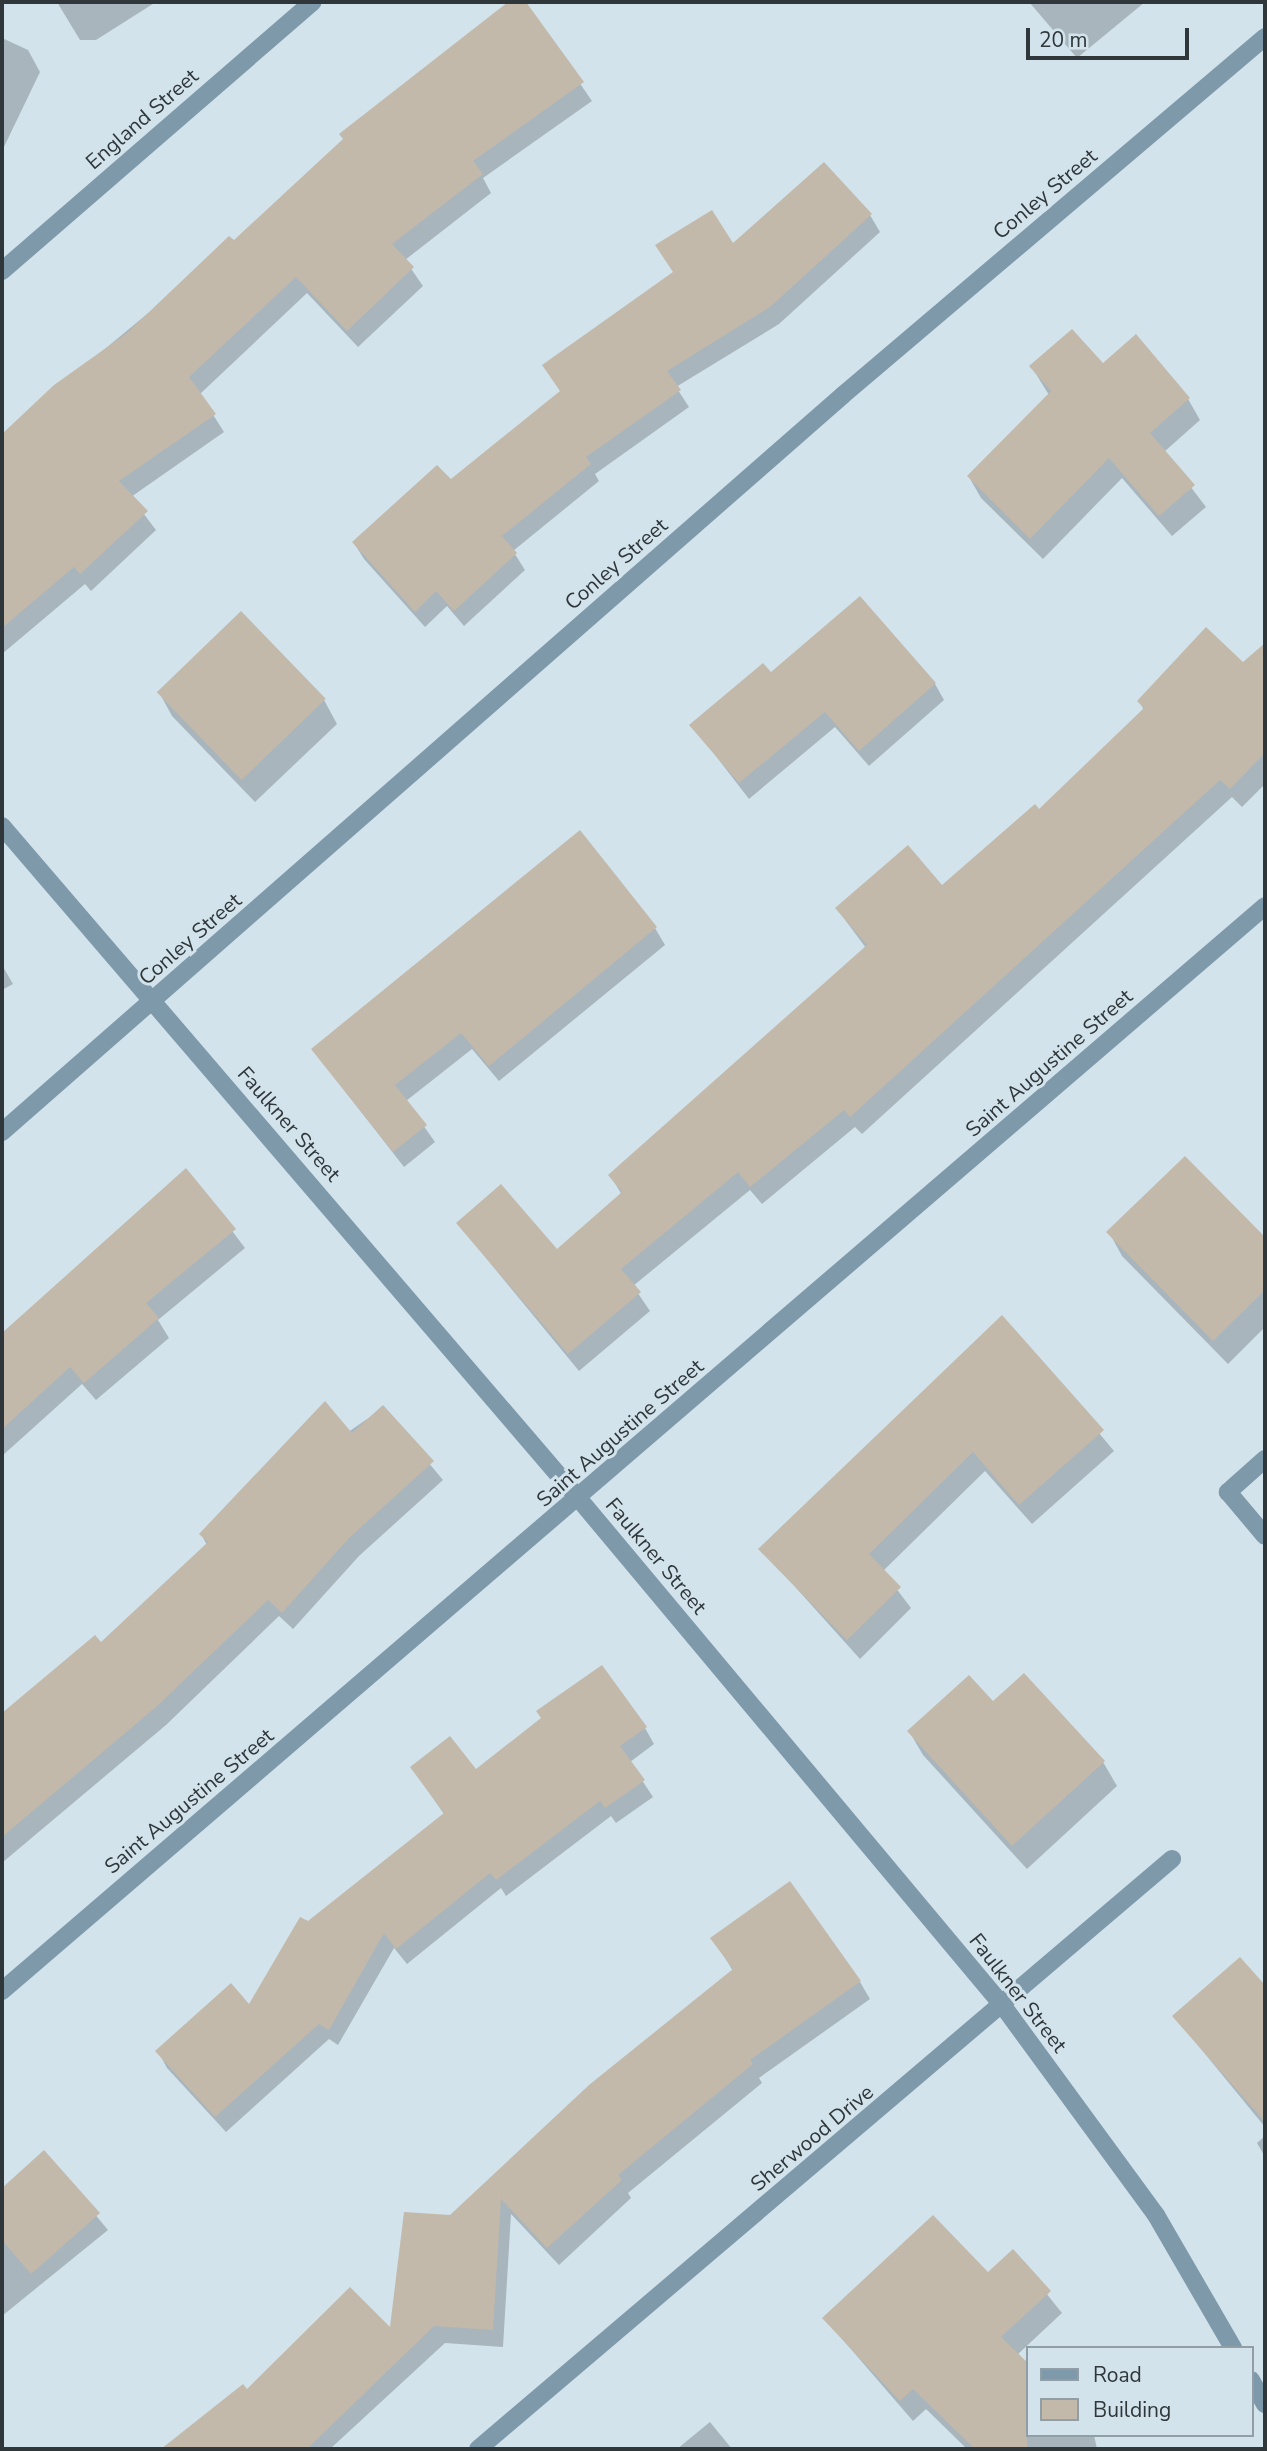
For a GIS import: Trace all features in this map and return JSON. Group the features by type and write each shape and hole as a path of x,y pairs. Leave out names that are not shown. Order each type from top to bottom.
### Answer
{"street":[{"name":"England Street","path":"2,271 313,2"},
{"name":"Conley Street","path":"2,1132 842,395 1265,37"},
{"name":"Faulkner Street","path":"2,825 579,1499 1003,2006 1156,2215 1232,2346"},
{"name":"Saint Augustine Street","path":"2,1991 579,1499 1265,906"},
{"path":"1265,1459 1228,1492 1265,1536"},
{"name":"Sherwood Drive","path":"478,2449 1003,2006 1172,1859"},
{"path":"1253,2383 1265,2404"}],"building":[{"path":"508,2 526,2 584,82 473,161 483,174 392,244 414,267 347,331 296,277 189,377 216,414 119,481 148,511 80,574 74,567 2,628 2,434 54,385 127,333 229,236 234,240 343,139 339,134"},
{"path":"824,162 872,214 770,307 667,371 681,390 586,457 591,464 502,536 517,553 454,611 436,591 415,612 352,542 437,465 451,479 560,391 542,365 673,272 655,245 712,210 733,243"},
{"path":"1072,329 1103,363 1136,334 1190,398 1150,433 1195,485 1159,516 1109,458 1030,539 967,476 1051,391 1029,366"},
{"path":"860,596 936,683 859,751 825,712 739,783 689,725 763,663 771,672"},
{"path":"241,611 326,699 242,780 157,692"},
{"path":"1206,627 1243,662 1265,643 1265,753 1230,789 1220,780 850,1117 844,1110 750,1187 738,1172 621,1269 641,1292 568,1354 456,1223 501,1184 557,1249 622,1192 608,1175 867,945 835,908 908,845 942,885 1035,804 1039,809 1144,708 1137,701"},
{"path":"580,830 657,927 489,1066 461,1033 395,1085 427,1125 393,1152 311,1049"},
{"path":"1185,1156 1265,1237 1265,1290 1213,1341 1106,1232"},
{"path":"186,1168 236,1229 146,1303 159,1318 84,1383 70,1367 2,1429 2,1333"},
{"path":"1002,1315 1104,1430 1019,1505 973,1452 869,1554 901,1587 847,1640 758,1549"},
{"path":"325,1401 352,1433 383,1405 434,1461 349,1538 282,1613 268,1600 156,1707 2,1837 2,1713 95,1635 101,1642 208,1542 199,1534"},
{"path":"602,1665 647,1727 620,1746 645,1780 605,1808 600,1801 496,1880 490,1873 396,1949 384,1933 329,2030 319,2024 215,2117 155,2051 231,1983 249,2004 300,1917 308,1921 444,1813 410,1767 450,1736 476,1769 541,1718 536,1711"},
{"path":"1024,1673 1105,1761 1012,1846 907,1731 969,1675 993,1701"},
{"path":"790,1881 861,1981 750,2060 753,2064 618,2175 622,2180 547,2248 501,2199 493,2330 434,2326 307,2449 161,2449 243,2384 247,2389 350,2287 390,2327 404,2212 450,2215 589,2085 733,1969 710,1938"},
{"path":"1240,1957 1265,1985 1265,2122 1172,2016"},
{"path":"44,2150 100,2213 31,2274 2,2240 2,2188"},
{"path":"933,2215 988,2272 1013,2249 1051,2291 1001,2337 1026,2361 1027,2449 975,2449 913,2389 900,2401 822,2318"}]}
